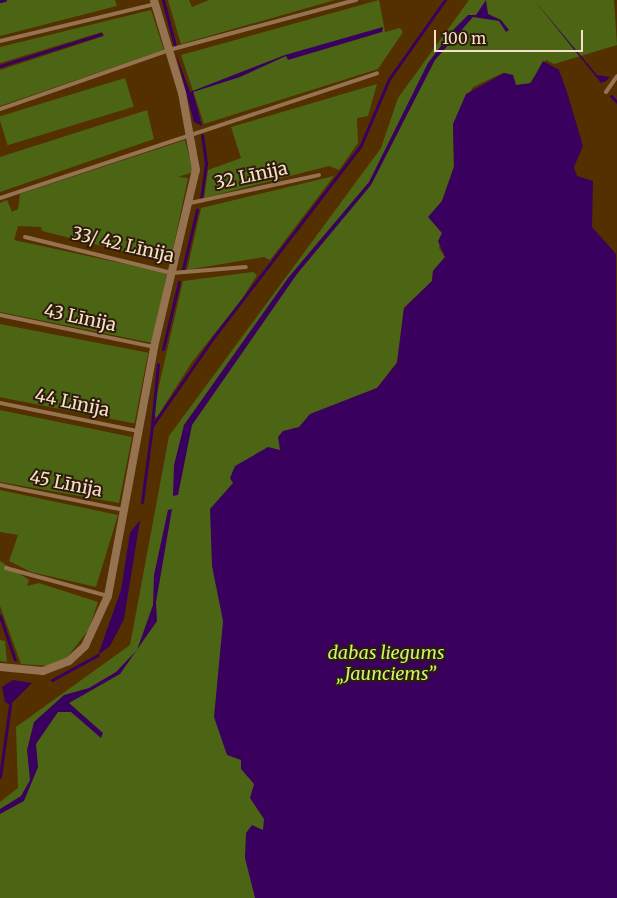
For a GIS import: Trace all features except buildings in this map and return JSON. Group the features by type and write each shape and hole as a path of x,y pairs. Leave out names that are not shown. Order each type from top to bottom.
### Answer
{"street":[{"path":"0,667 43,671 69,661 86,646 108,596 126,511 138,431 154,347 190,203 196,170 190,132 155,2"}],"lane":[{"path":"0,109 169,50 356,0"},
{"path":"0,41 155,2"},
{"path":"0,198 190,132 377,73"},
{"path":"606,92 617,76"},
{"name":"32 Līnija","path":"190,203 318,175"},
{"name":"33/ 42 Līnija","path":"25,237 172,273 246,267"},
{"name":"43 Līnija","path":"0,315 154,347"},
{"name":"44 Līnija","path":"0,403 138,431"},
{"name":"45 Līnija","path":"0,485 126,511"},
{"path":"6,568 108,596"}],"green space":[{"path":"0,0 115,0 117,6 0,36"},
{"path":"168,0 189,0 192,7 209,0 335,0 181,44"},
{"path":"379,0 385,32 400,28 403,32 378,69 204,124 181,55"},
{"name":"dabas liegums „Jaunciems”","path":"469,0 614,0 617,45 554,64 546,60 529,84 516,85 513,75 503,73 473,87 453,124 454,166 442,201 429,217 442,233 439,248 445,257 433,271 432,281 404,308 397,362 377,388 311,414 304,423 617,898 0,898 0,802 18,788 16,727 130,645 169,436 381,148 398,98"},
{"path":"151,10 164,50 0,106 0,70 104,36 102,32 0,63 0,47"},
{"path":"125,78 134,107 8,145 0,116"},
{"path":"377,84 368,116 357,118 358,143 339,170 329,166 204,198 208,170 241,158 231,127"},
{"path":"147,110 154,139 0,192 0,157"},
{"path":"185,140 193,172 178,177 188,178 170,263 42,231 41,227 18,226 14,240 167,273 152,343 0,312 0,203 7,200 12,212 18,209 20,194"},
{"path":"334,176 270,260 264,257 187,270 201,208"},
{"path":"253,272 257,275 242,299 192,362 157,417 152,416 183,281"},
{"path":"0,324 148,353 134,423 0,397"},
{"path":"0,410 132,437 119,503 0,482"},
{"path":"0,490 118,515 96,587 31,572 9,561 18,535 0,532"},
{"path":"0,561 29,580 27,586 39,583 98,602 89,629 66,659 50,666 21,664 0,606"},
{"path":"0,640 5,641 7,662 0,661"}],"shaded area":[{"path":"486,0 488,14 501,20 509,30 506,32 499,21 473,17 435,60 371,185 297,274 192,425 178,495 173,496 174,465 184,425 288,278 369,182 428,63 454,29 468,15 476,15"},
{"path":"534,0 597,75 610,77 606,81 601,83"},
{"path":"383,27 382,32 288,60 286,56 240,77 193,92 202,126 194,122 176,54 190,92 285,55"},
{"name":"dabas liegums „Jaunciems”","path":"543,61 559,70 583,146 574,167 577,176 593,181 592,227 616,254 617,898 255,898 245,858 246,833 252,825 263,830 264,819 250,798 254,784 241,769 241,760 227,755 214,717 223,621 212,566 210,509 233,483 230,478 235,466 268,447 280,450 278,437 283,431 299,427 310,414 377,388 397,363 404,308 432,281 433,271 445,257 438,241 442,233 428,217 442,201 454,167 453,124 466,94 504,73 513,75 516,85 531,83"},
{"path":"172,509 156,602 157,621 137,649 153,605 154,575 168,510"},
{"path":"140,520 124,619 110,646 98,655 121,590 130,533"},
{"path":"136,651 120,674 69,703 103,733 101,738 71,712 58,712 36,744 38,767 24,801 0,814 0,809 21,796 30,780 27,750 34,722 64,695 89,688 116,672"},
{"path":"13,680 32,683 10,705 5,702 2,687"}],"waterway":[{"path":"0,1 5,0"},
{"path":"163,0 175,46"},
{"path":"142,502 152,426 213,338 361,145 389,79 445,0"},
{"path":"0,66 101,34"},
{"path":"611,96 617,102"},
{"path":"201,199 206,163 202,135"},
{"path":"183,269 197,210"},
{"path":"163,349 179,282"},
{"path":"152,425 158,364"},
{"path":"0,616 15,660"},
{"path":"52,680 98,655"},
{"path":"0,777 10,705"}]}
